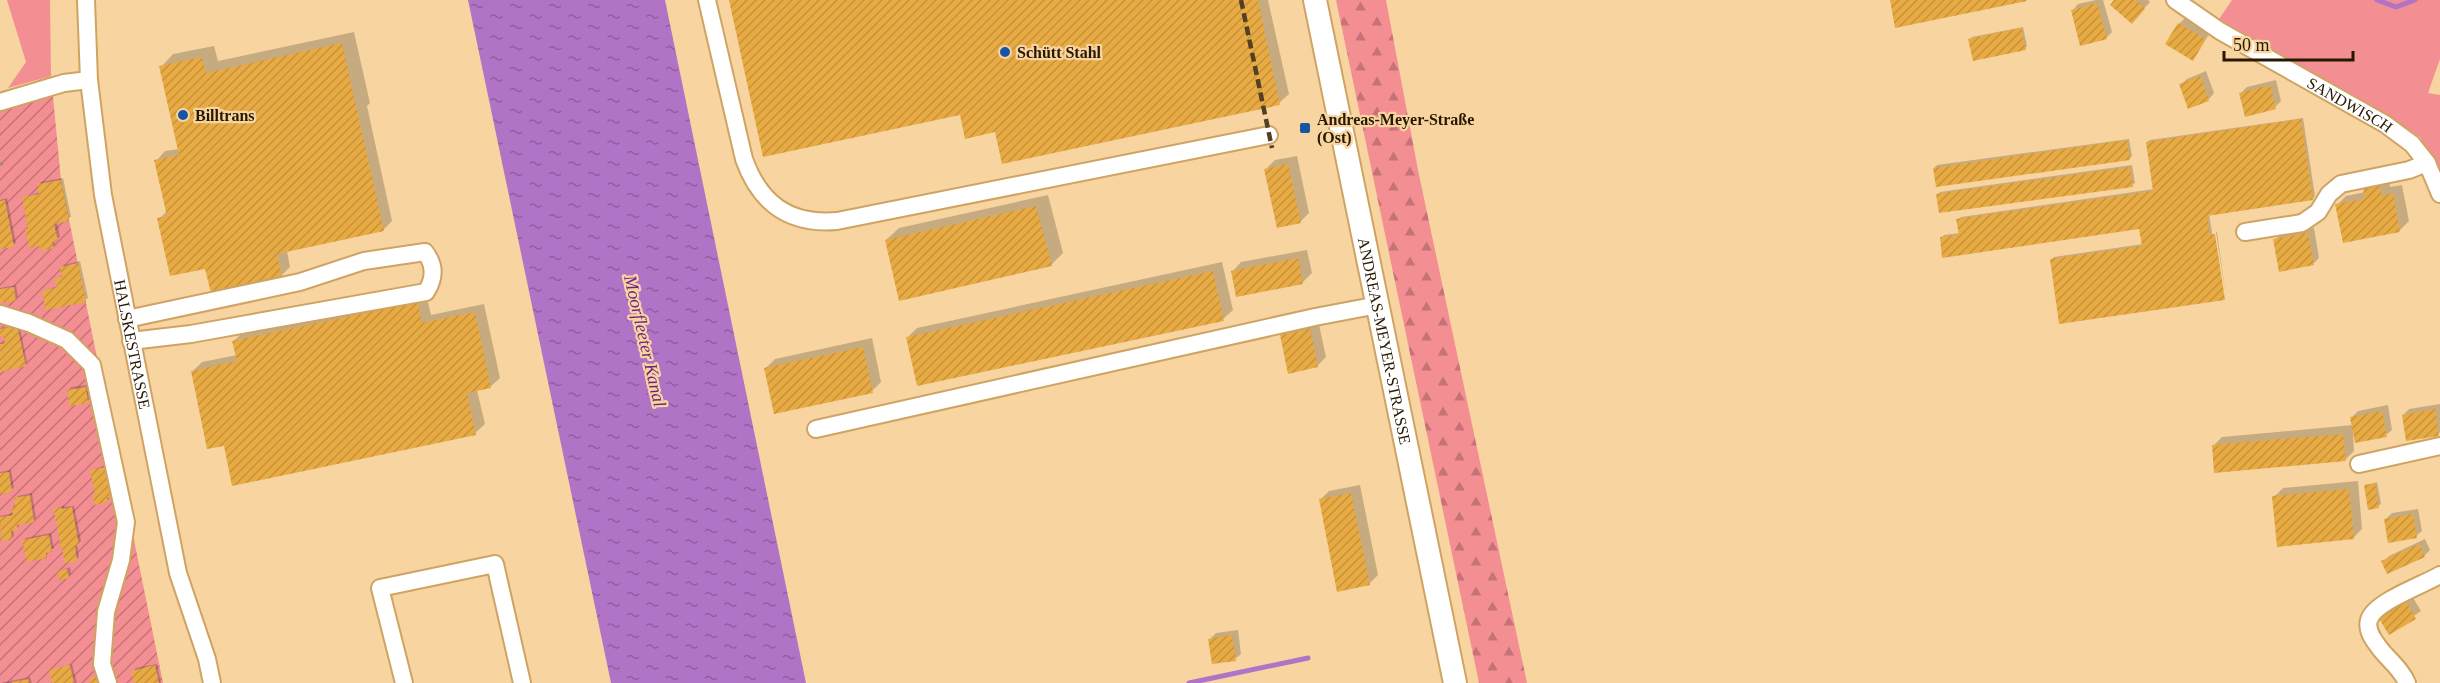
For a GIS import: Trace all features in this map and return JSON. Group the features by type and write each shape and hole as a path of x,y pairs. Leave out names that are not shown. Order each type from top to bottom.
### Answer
{"main road":[{"name":"ANDREAS-MEYER-STRASSE","path":"1316,0 1455,683"}],"street":[{"name":"HALSKESTRASSE","path":"86,0 89,80 103,195 178,573 207,658 212,683"},
{"path":"707,0 744,159 751,178 762,194 778,209 798,218 817,222 837,221 1269,135"},
{"name":"SANDWISCH","path":"2175,0 2220,31 2385,124 2412,144 2427,163 2440,194"},
{"path":"0,102 56,85 89,80"},
{"path":"2245,232 2302,223 2318,212 2330,194 2341,184 2409,170 2427,163"},
{"path":"127,319 300,282 364,261 425,252 433,262 432,282 426,292 191,334 131,341"},
{"path":"816,429 1315,316 1378,305"},
{"path":"0,314 29,323 67,340 92,365 126,522 121,560 106,612 102,664 108,683"},
{"path":"2359,464 2440,446"},
{"path":"404,683 380,588 495,564 522,683"},
{"path":"2407,683 2403,674 2380,649 2370,634 2369,620 2378,607 2440,575"}],"path":[{"path":"0,164 8,163"}],"green space":[{"path":"7,0 50,0 51,76 8,88 26,62"},
{"path":"1336,0 1386,0 1418,170 1527,683 1479,683"},
{"path":"2232,0 2440,0 2440,59 2428,93 2440,95 2440,175 2420,137 2219,19"},
{"path":"51,76 61,180 163,683 0,683 0,93"}],"water":[{"name":"Moorfleeter Kanal","path":"468,0 665,0 806,683 611,683"}],"building":[{"name":"Schütt Stahl","path":"729,0 1258,0 1280,105 1002,164 995,132 965,139 960,115 763,157"},
{"path":"1890,0 2026,0 2027,1 1895,28"},
{"path":"2114,0 2136,0 2145,9 2132,24 2110,5"},
{"path":"2097,3 2107,39 2080,46 2071,10"},
{"path":"2178,23 2206,39 2193,61 2165,44"},
{"path":"2021,28 2026,50 1973,61 1968,39"},
{"path":"342,43 384,231 277,254 282,277 211,293 205,269 170,276 157,218 167,216 154,160 179,155 159,66 202,57 206,73"},
{"path":"2200,76 2209,101 2188,109 2179,84"},
{"path":"2270,85 2276,109 2245,117 2239,93"},
{"path":"2301,119 2313,200 2207,216 2210,235 2215,234 2225,300 2059,324 2050,259 2142,246 2139,229 1942,258 1940,237 1959,235 1956,219 2153,191 2146,142"},
{"path":"2127,140 2130,160 1936,187 1933,168"},
{"path":"1288,164 1301,223 1277,228 1264,169"},
{"path":"2130,167 2133,187 1939,213 1936,194"},
{"path":"61,180 69,221 54,224 58,241 52,242 54,248 41,251 41,246 29,248 22,197 39,194 37,184"},
{"path":"2379,184 2382,196 2393,193 2400,232 2343,243 2335,204 2365,199 2363,188"},
{"path":"5,200 14,247 0,249 0,201"},
{"path":"1036,206 1052,266 899,301 885,240"},
{"path":"2308,233 2314,265 2279,272 2273,239"},
{"path":"1298,258 1303,284 1236,297 1231,271"},
{"path":"78,263 86,302 46,310 42,291 57,287 55,278 62,277 60,267"},
{"path":"1213,271 1224,321 917,386 906,337"},
{"path":"14,287 16,301 0,303 0,289"},
{"path":"418,302 422,323 475,312 491,388 467,393 476,435 232,486 224,446 207,449 191,371 237,361 232,341"},
{"path":"17,325 26,366 0,372 0,344 5,343 3,336 0,336 0,329"},
{"path":"1310,329 1318,367 1288,374 1280,335"},
{"path":"863,347 873,393 774,414 764,368"},
{"path":"86,387 88,403 69,406 67,390"},
{"path":"2435,409 2439,436 2406,441 2402,415"},
{"path":"2382,411 2387,437 2355,443 2350,417"},
{"path":"2343,434 2346,461 2214,473 2212,445"},
{"path":"105,467 111,497 107,498 108,502 95,505 90,470"},
{"path":"9,472 12,492 0,494 0,473"},
{"path":"2375,483 2379,508 2368,510 2364,485"},
{"path":"2349,489 2354,539 2277,547 2272,496"},
{"path":"1351,493 1370,585 1337,592 1319,499"},
{"path":"30,495 34,522 17,525 18,530 11,531 12,540 1,541 0,517 13,515 11,508 15,507 14,498"},
{"path":"61,507 62,509 72,507 79,545 75,546 77,561 65,563 54,510"},
{"path":"2413,514 2417,538 2388,543 2384,519"},
{"path":"49,535 52,552 46,553 47,558 27,562 22,540"},
{"path":"2419,544 2425,557 2387,574 2381,561"},
{"path":"67,569 69,578 59,580 57,571"},
{"path":"2406,601 2416,619 2389,635 2378,617"},
{"path":"1232,635 1236,661 1212,664 1208,639"},
{"path":"70,665 74,683 52,683 49,670"},
{"path":"155,665 159,683 134,683 131,671"},
{"path":"96,677 98,683 90,683 89,678"},
{"path":"28,679 29,683 12,683 12,682"}],"waterway":[{"path":"2377,0 2396,7 2415,0"},
{"path":"1189,683 1308,658"}],"railway":[{"path":"1241,0 1272,148"}],"place":[{"name":"Schütt Stahl","path":"1005,52"},
{"name":"Billtrans","path":"183,115"},
{"name":"Andreas-Meyer-Straße (Ost)","path":"1305,128"}]}
